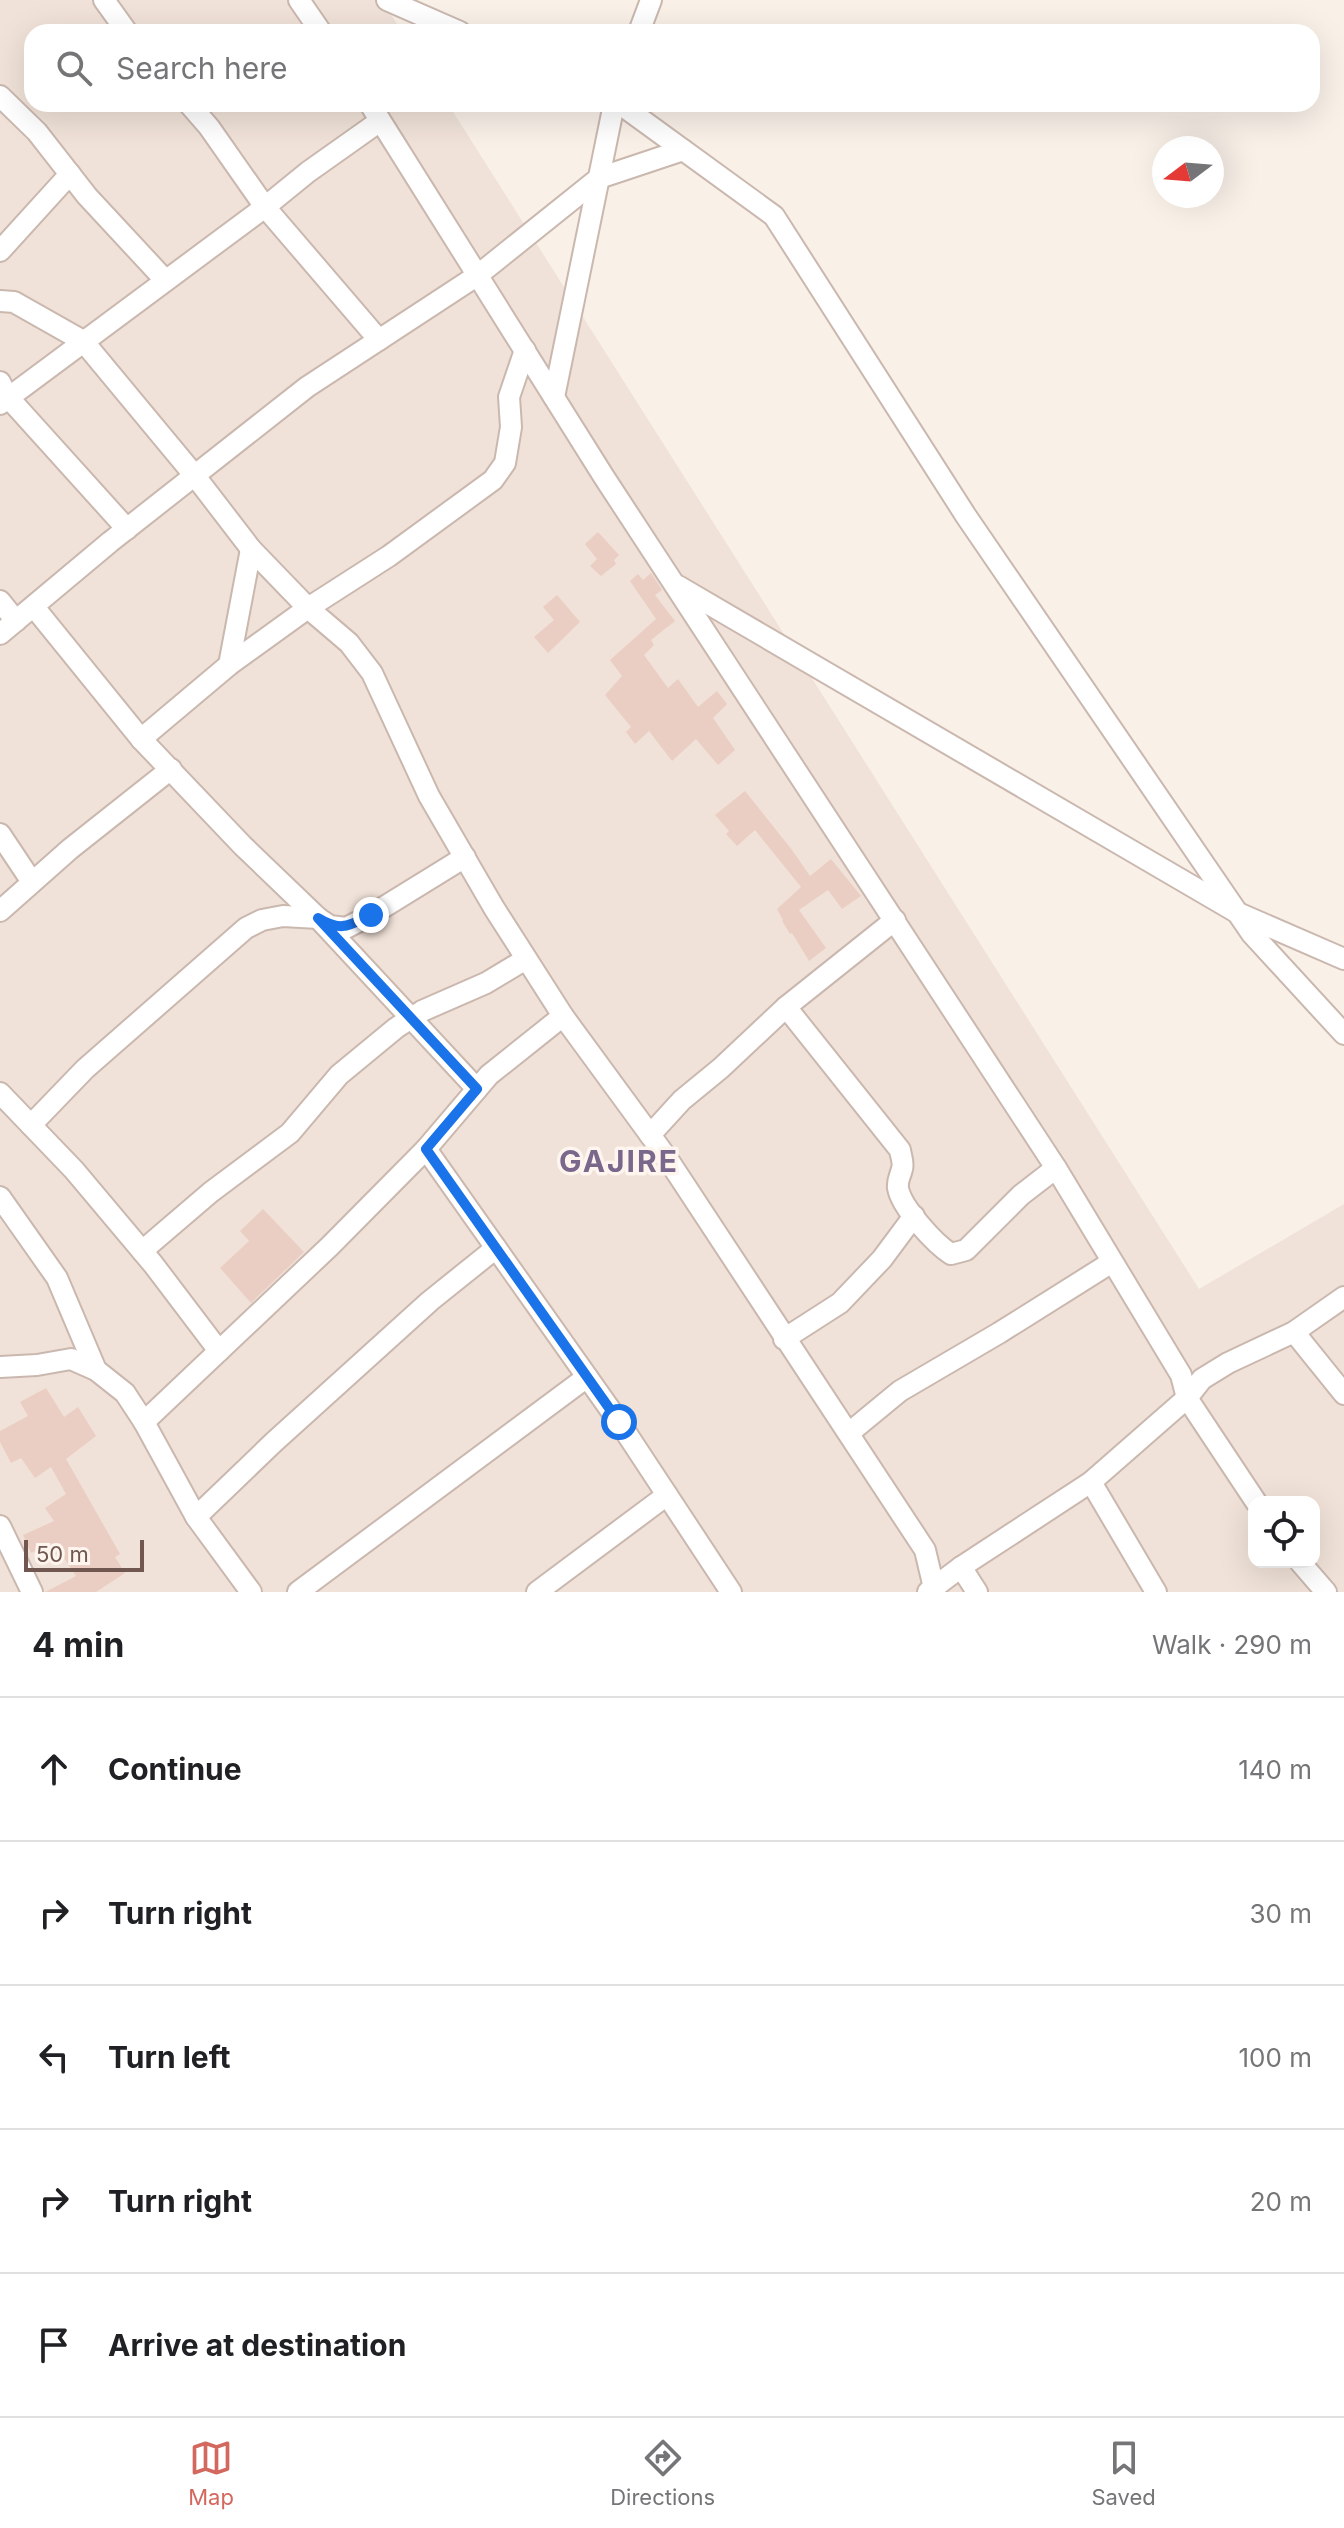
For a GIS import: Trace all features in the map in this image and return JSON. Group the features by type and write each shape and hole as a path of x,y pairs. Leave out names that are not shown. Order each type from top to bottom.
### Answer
{"street":[{"path":"104,0 121,24"},
{"path":"299,0 316,24"},
{"path":"387,0 442,24"},
{"path":"642,24 651,0"},
{"path":"0,96 37,132 87,196 165,280"},
{"path":"196,112 265,207 379,340"},
{"path":"127,529 2,394 83,341 265,207 375,112 674,584 1056,1168 1181,1375 1187,1398 1252,1496"},
{"path":"554,397 612,112"},
{"path":"631,112 774,216 966,516 1252,934 1344,1034"},
{"path":"0,601 8,627 307,387 478,275 599,178 683,150"},
{"path":"0,251 70,174"},
{"path":"0,301 14,302 83,341 251,549 308,608 349,643 372,673 429,796 526,959 563,1016 650,1135 925,1550 933,1590 961,1567 1091,1482 1187,1398 1202,1379 1228,1363 1294,1332 1344,1297"},
{"path":"141,739 229,665 308,608 389,556 493,480 505,463 511,427 509,397 525,350"},
{"path":"229,665 251,549"},
{"path":"674,584 1238,913 1344,959"},
{"path":"34,607 141,739 243,846 318,918 477,1089"},
{"path":"0,911 171,769"},
{"path":"0,834 32,882"},
{"path":"31,1125 85,1069 246,928 283,916 318,918 330,926 346,928 465,857"},
{"path":"650,1135 682,1100 786,1007 895,920"},
{"path":"142,1251 211,1192 290,1133 339,1075 396,1028 486,983 526,959"},
{"path":"786,1007 900,1150 903,1166 897,1181 898,1192 914,1216 951,1254 966,1250 1021,1195 1056,1168"},
{"path":"144,1422 330,1246 426,1149 489,1075 563,1016"},
{"path":"0,1093 74,1170 142,1251 219,1351"},
{"path":"426,1149 587,1377 731,1592"},
{"path":"1,1199 57,1278 96,1370"},
{"path":"784,1339 840,1303 882,1259 914,1216"},
{"path":"196,1517 430,1301 496,1248"},
{"path":"849,1433 900,1391 1112,1262"},
{"path":"1294,1332 1344,1394"},
{"path":"0,1367 71,1359 96,1370 125,1393 196,1517 251,1592"},
{"path":"298,1592 587,1377"},
{"path":"1091,1482 1156,1592"},
{"path":"537,1592 562,1585 667,1495"},
{"path":"0,1526 32,1592"},
{"path":"961,1567 977,1592"},
{"path":"1305,1568 1326,1592"}],"shaded area":[{"path":"0,0 382,0 397,24 24,24 24,112 453,112 1199,1289 1344,1204 1344,1592 0,1592"}],"building":[{"path":"598,532 619,555 614,560 616,564 601,576 590,566 597,559 585,544"},
{"path":"651,573 662,590 655,595 675,621 651,640 654,645 644,655 668,688 678,679 698,707 717,691 727,704 713,718 735,750 718,765 696,739 672,761 649,731 635,744 626,732 631,727 605,695 622,676 610,660 656,619 630,581 638,574 643,580"},
{"path":"557,595 580,622 548,653 534,637 554,620 543,607"},
{"path":"745,791 810,876 831,859 861,896 842,909 828,890 799,910 826,948 809,961 777,909 801,887 755,830 737,846 715,815"},
{"path":"263,1209 304,1252 251,1303 220,1268 249,1241 240,1231"},
{"path":"46,1388 64,1417 78,1407 96,1436 66,1459 120,1554 115,1557 125,1573 96,1592 45,1592 76,1576 60,1552 50,1559 43,1548 31,1553 23,1535 54,1521 45,1508 66,1494 51,1467 35,1478 21,1458 11,1463 0,1442 0,1431 28,1416 20,1402"}],"district":[{"name":"GAJIRE","path":"619,1162"}],"route":[{"path":"371,915 346,928 330,926 318,918 477,1089 426,1149 619,1422"}]}
